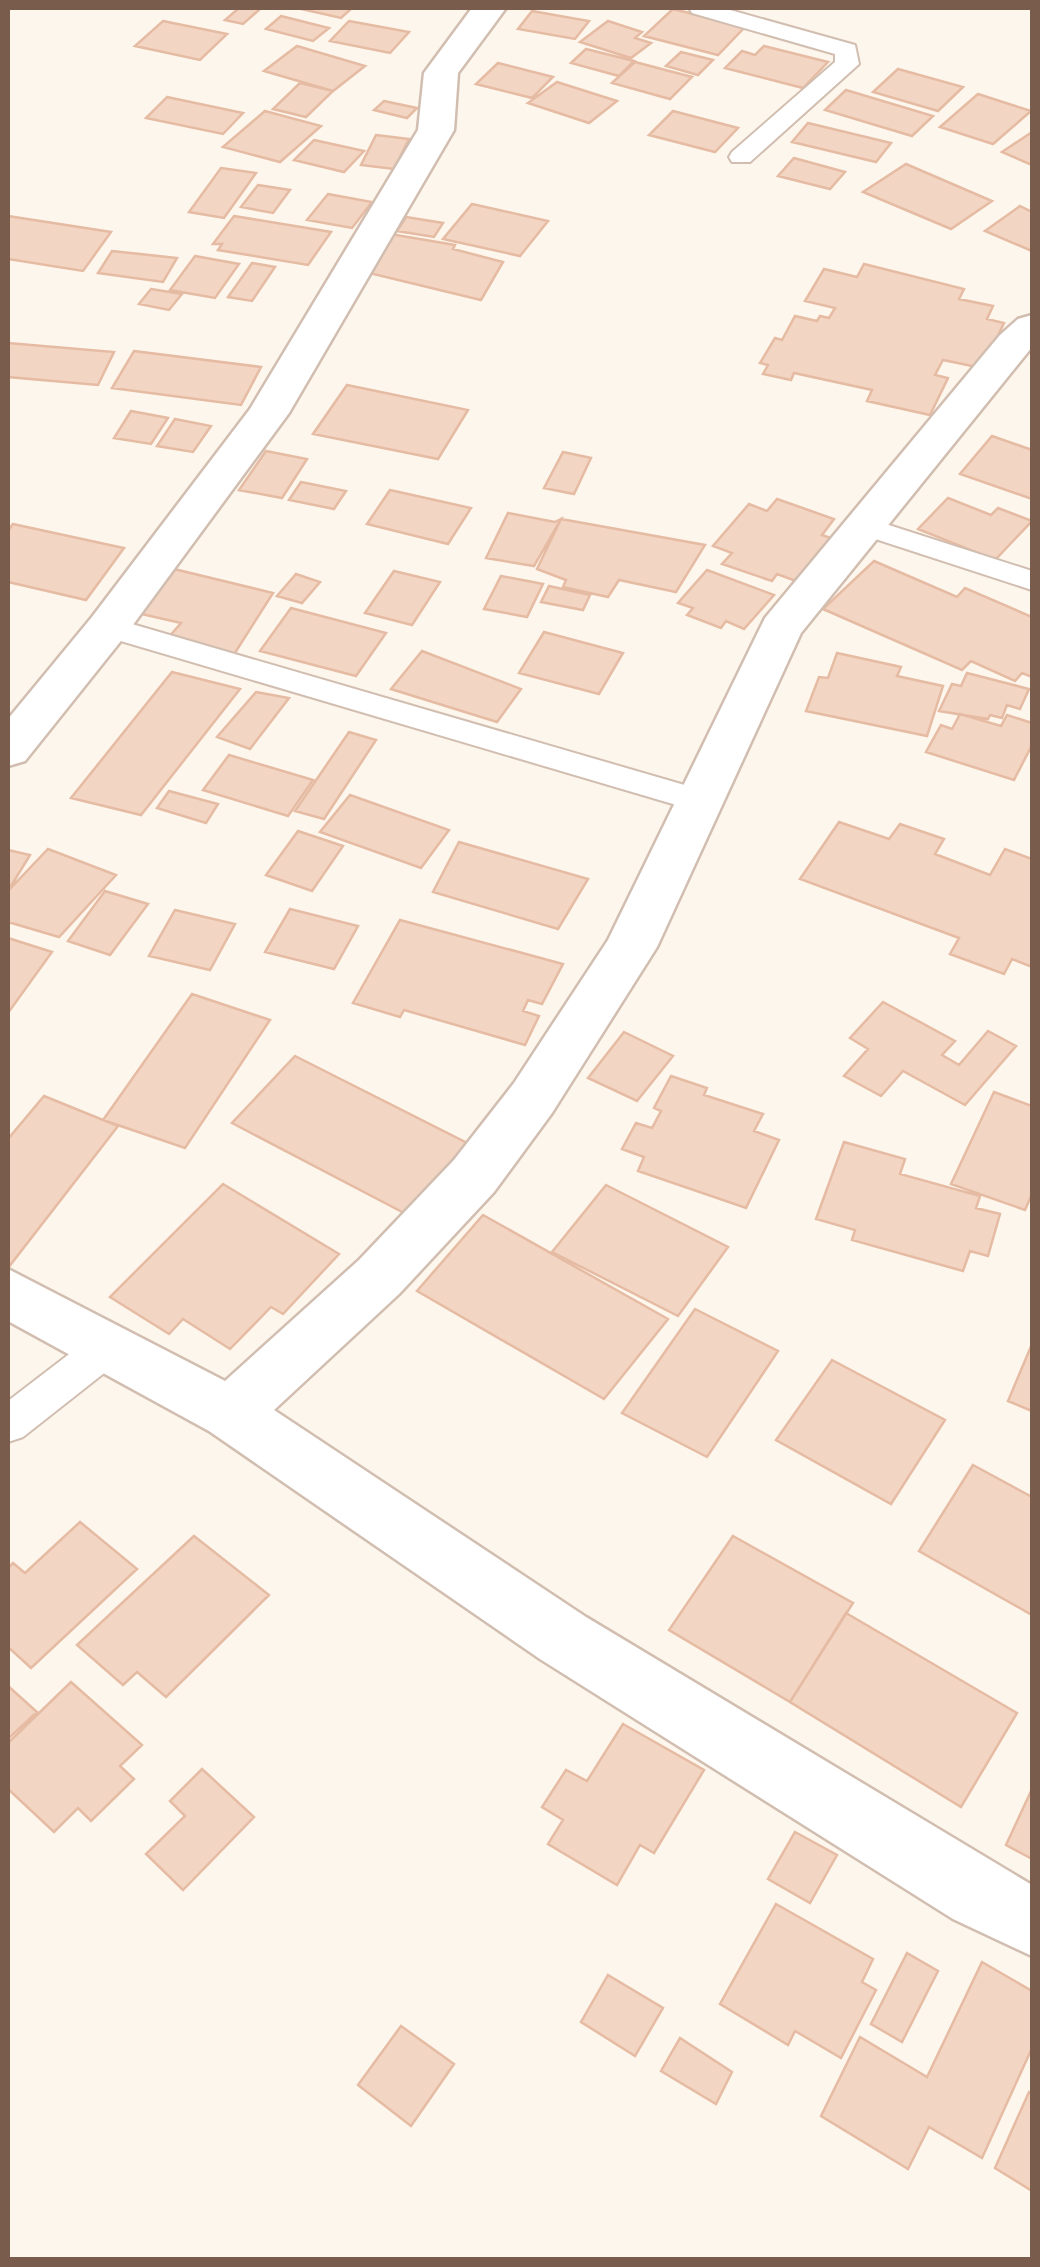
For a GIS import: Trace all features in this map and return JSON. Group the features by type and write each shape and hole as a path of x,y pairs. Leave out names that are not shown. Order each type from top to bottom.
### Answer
{"street":[{"path":"8,750 108,627 268,412 436,130 441,73 489,8"},
{"path":"230,1413 379,1277 474,1176 533,1098 630,947 781,628 1014,343 1032,327"},
{"path":"8,1293 230,1413 563,1638 978,1895 1032,1921"}],"lane":[{"path":"700,8 847,50 847,64 741,157"},
{"path":"867,527 1032,581"},
{"path":"108,627 700,801"},
{"path":"8,1424 108,1347"}],"building":[{"path":"239,8 260,9 243,24 225,20"},
{"path":"297,8 352,8 341,18"},
{"path":"673,9 745,27 718,55 644,36"},
{"path":"532,11 589,21 575,39 518,29"},
{"path":"281,16 329,28 313,41 266,29"},
{"path":"163,21 227,34 200,60 135,46"},
{"path":"349,21 409,32 390,53 330,41"},
{"path":"608,21 642,32 635,38 651,43 631,58 580,42"},
{"path":"297,46 365,66 333,91 264,71"},
{"path":"764,46 828,62 803,88 725,68 742,51 755,55"},
{"path":"586,49 634,61 619,76 571,63"},
{"path":"681,52 713,60 698,75 666,66"},
{"path":"635,62 692,77 670,99 612,83"},
{"path":"498,63 553,77 532,98 476,84"},
{"path":"898,69 963,87 938,111 873,92"},
{"path":"557,82 617,101 589,123 528,103"},
{"path":"300,83 333,91 306,117 273,109"},
{"path":"846,90 933,116 912,136 825,110"},
{"path":"978,94 1031,111 993,144 940,127"},
{"path":"167,97 243,113 223,134 146,118"},
{"path":"384,101 417,108 407,118 374,110"},
{"path":"265,111 321,126 280,162 223,147"},
{"path":"673,111 738,128 715,152 649,135"},
{"path":"808,123 891,143 876,162 792,142"},
{"path":"1032,132 1032,165 1002,152"},
{"path":"376,135 409,139 394,169 361,165"},
{"path":"314,140 364,151 344,172 294,160"},
{"path":"794,158 845,172 830,189 778,176"},
{"path":"906,164 992,201 951,229 863,192"},
{"path":"221,168 256,173 224,218 189,212"},
{"path":"258,185 290,190 273,213 241,207"},
{"path":"328,194 372,202 352,228 307,220"},
{"path":"472,204 548,221 520,256 443,239"},
{"path":"1020,206 1032,212 1032,251 985,231"},
{"path":"8,216 111,232 83,271 8,259"},
{"path":"234,216 331,232 308,265 218,250 222,244 213,244"},
{"path":"406,217 443,223 434,237 397,231"},
{"path":"390,234 455,245 453,249 503,262 481,300 365,272"},
{"path":"112,251 177,258 163,282 98,273"},
{"path":"195,256 239,264 215,298 170,290"},
{"path":"252,263 275,267 252,301 228,297"},
{"path":"864,264 964,289 959,299 993,306 987,319 1004,323 982,368 943,360 935,375 948,378 930,415 867,401 872,390 794,373 791,380 763,374 768,365 760,363 775,338 782,340 795,316 817,321 820,316 829,318 835,308 805,301 824,269 857,277"},
{"path":"151,289 182,294 169,310 139,304"},
{"path":"8,343 114,352 98,385 8,377"},
{"path":"134,351 261,367 241,405 112,388"},
{"path":"347,385 468,410 438,459 313,434"},
{"path":"131,411 168,418 151,444 114,438"},
{"path":"175,419 211,426 193,452 157,446"},
{"path":"992,436 1032,450 1032,499 960,474"},
{"path":"266,451 307,459 282,498 239,490"},
{"path":"563,452 591,458 574,494 544,488"},
{"path":"301,482 346,491 334,509 289,500"},
{"path":"390,490 471,508 448,544 367,524"},
{"path":"948,498 991,515 998,508 1032,521 995,560 918,529"},
{"path":"777,499 834,519 822,535 831,538 796,581 777,574 772,581 722,564 732,553 713,546 749,504 767,511"},
{"path":"508,513 555,522 561,519 534,566 486,558"},
{"path":"561,519 705,545 676,592 619,580 608,597 563,587 566,580 537,569"},
{"path":"13,524 124,548 86,600 8,582 8,531"},
{"path":"874,561 957,597 965,588 1032,617 1032,677 1022,673 1015,681 971,661 962,670 823,609"},
{"path":"170,568 273,593 233,656 167,639 181,623 137,613"},
{"path":"707,570 774,595 744,629 726,621 721,628 687,615 693,608 678,603"},
{"path":"394,571 440,582 412,625 365,613"},
{"path":"296,574 320,582 302,603 277,596"},
{"path":"501,576 543,584 527,617 484,609"},
{"path":"549,586 590,595 583,610 541,602"},
{"path":"291,608 386,633 356,676 260,651"},
{"path":"544,632 623,653 599,694 519,673"},
{"path":"422,651 521,689 497,722 391,689"},
{"path":"837,653 901,667 897,676 943,686 927,736 806,711 819,677 828,678"},
{"path":"172,672 240,689 141,815 71,798"},
{"path":"967,673 1029,689 1020,709 1007,705 1002,718 990,715 988,719 939,711 952,684 961,686"},
{"path":"256,692 289,698 250,749 217,737"},
{"path":"960,714 1001,726 1007,715 1032,723 1032,745 1014,780 926,752 941,725 952,729"},
{"path":"349,732 376,740 324,819 295,811"},
{"path":"229,755 313,780 288,816 203,790"},
{"path":"169,791 218,804 206,823 157,808"},
{"path":"350,795 449,830 421,868 320,832"},
{"path":"839,822 889,839 900,824 944,839 935,854 990,875 1005,849 1032,859 1032,967 1012,959 1004,974 950,954 959,938 800,879"},
{"path":"298,831 343,846 312,891 266,875"},
{"path":"459,842 588,879 558,929 433,892"},
{"path":"48,849 116,875 59,937 8,922 8,891"},
{"path":"8,850 30,855 8,891"},
{"path":"105,891 148,904 110,955 68,941"},
{"path":"290,909 358,926 334,969 265,952"},
{"path":"175,910 235,924 210,970 149,956"},
{"path":"400,920 563,964 542,1004 528,1000 523,1011 539,1016 525,1045 404,1010 400,1017 353,1003"},
{"path":"8,938 52,952 8,1013"},
{"path":"192,994 270,1020 185,1148 103,1120"},
{"path":"883,1002 955,1041 942,1055 959,1065 988,1031 1016,1046 965,1105 903,1071 881,1096 844,1076 868,1049 850,1038"},
{"path":"624,1032 673,1056 637,1101 588,1078"},
{"path":"295,1056 467,1143 406,1214 232,1123"},
{"path":"671,1076 707,1088 704,1095 763,1114 754,1131 779,1140 746,1208 638,1171 644,1157 622,1149 636,1123 652,1128 661,1111 654,1108"},
{"path":"994,1092 1032,1106 1032,1194 1025,1210 951,1184"},
{"path":"44,1096 118,1126 8,1268 8,1139"},
{"path":"844,1142 905,1159 900,1174 980,1196 976,1208 1000,1214 988,1256 970,1251 963,1271 852,1240 855,1230 816,1219"},
{"path":"223,1184 339,1254 283,1314 271,1307 230,1349 183,1319 169,1334 110,1297"},
{"path":"606,1185 728,1247 678,1316 552,1252"},
{"path":"483,1215 668,1319 604,1399 417,1291"},
{"path":"695,1309 778,1351 707,1457 622,1413"},
{"path":"1032,1344 1032,1411 1008,1401"},
{"path":"832,1360 945,1420 891,1504 776,1440"},
{"path":"973,1465 1032,1497 1032,1615 919,1551"},
{"path":"80,1522 137,1569 31,1668 8,1647 8,1568 13,1563 25,1573"},
{"path":"194,1536 269,1595 166,1697 137,1672 123,1685 77,1645"},
{"path":"733,1536 853,1603 790,1702 669,1630"},
{"path":"846,1613 1017,1713 961,1807 790,1702"},
{"path":"71,1682 142,1745 120,1766 134,1779 91,1821 78,1808 54,1832 8,1789 8,1743"},
{"path":"8,1686 37,1712 8,1739"},
{"path":"623,1724 704,1770 654,1853 640,1845 617,1885 548,1844 563,1820 542,1807 566,1770 587,1781"},
{"path":"202,1769 254,1817 183,1890 146,1854 185,1816 170,1801"},
{"path":"1032,1789 1032,1859 1006,1845"},
{"path":"795,1832 837,1855 810,1903 768,1879"},
{"path":"776,1904 873,1959 862,1982 876,1990 841,2058 795,2031 788,2045 720,2004"},
{"path":"907,1953 938,1971 902,2042 871,2024"},
{"path":"982,1962 1032,1991 1032,2048 982,2158 929,2127 908,2169 821,2116 860,2037 927,2077"},
{"path":"608,1975 663,2008 635,2056 581,2022"},
{"path":"401,2026 454,2064 411,2126 358,2085"},
{"path":"680,2038 732,2072 716,2104 661,2071"},
{"path":"1029,2092 1032,2094 1032,2191 995,2168"}]}
